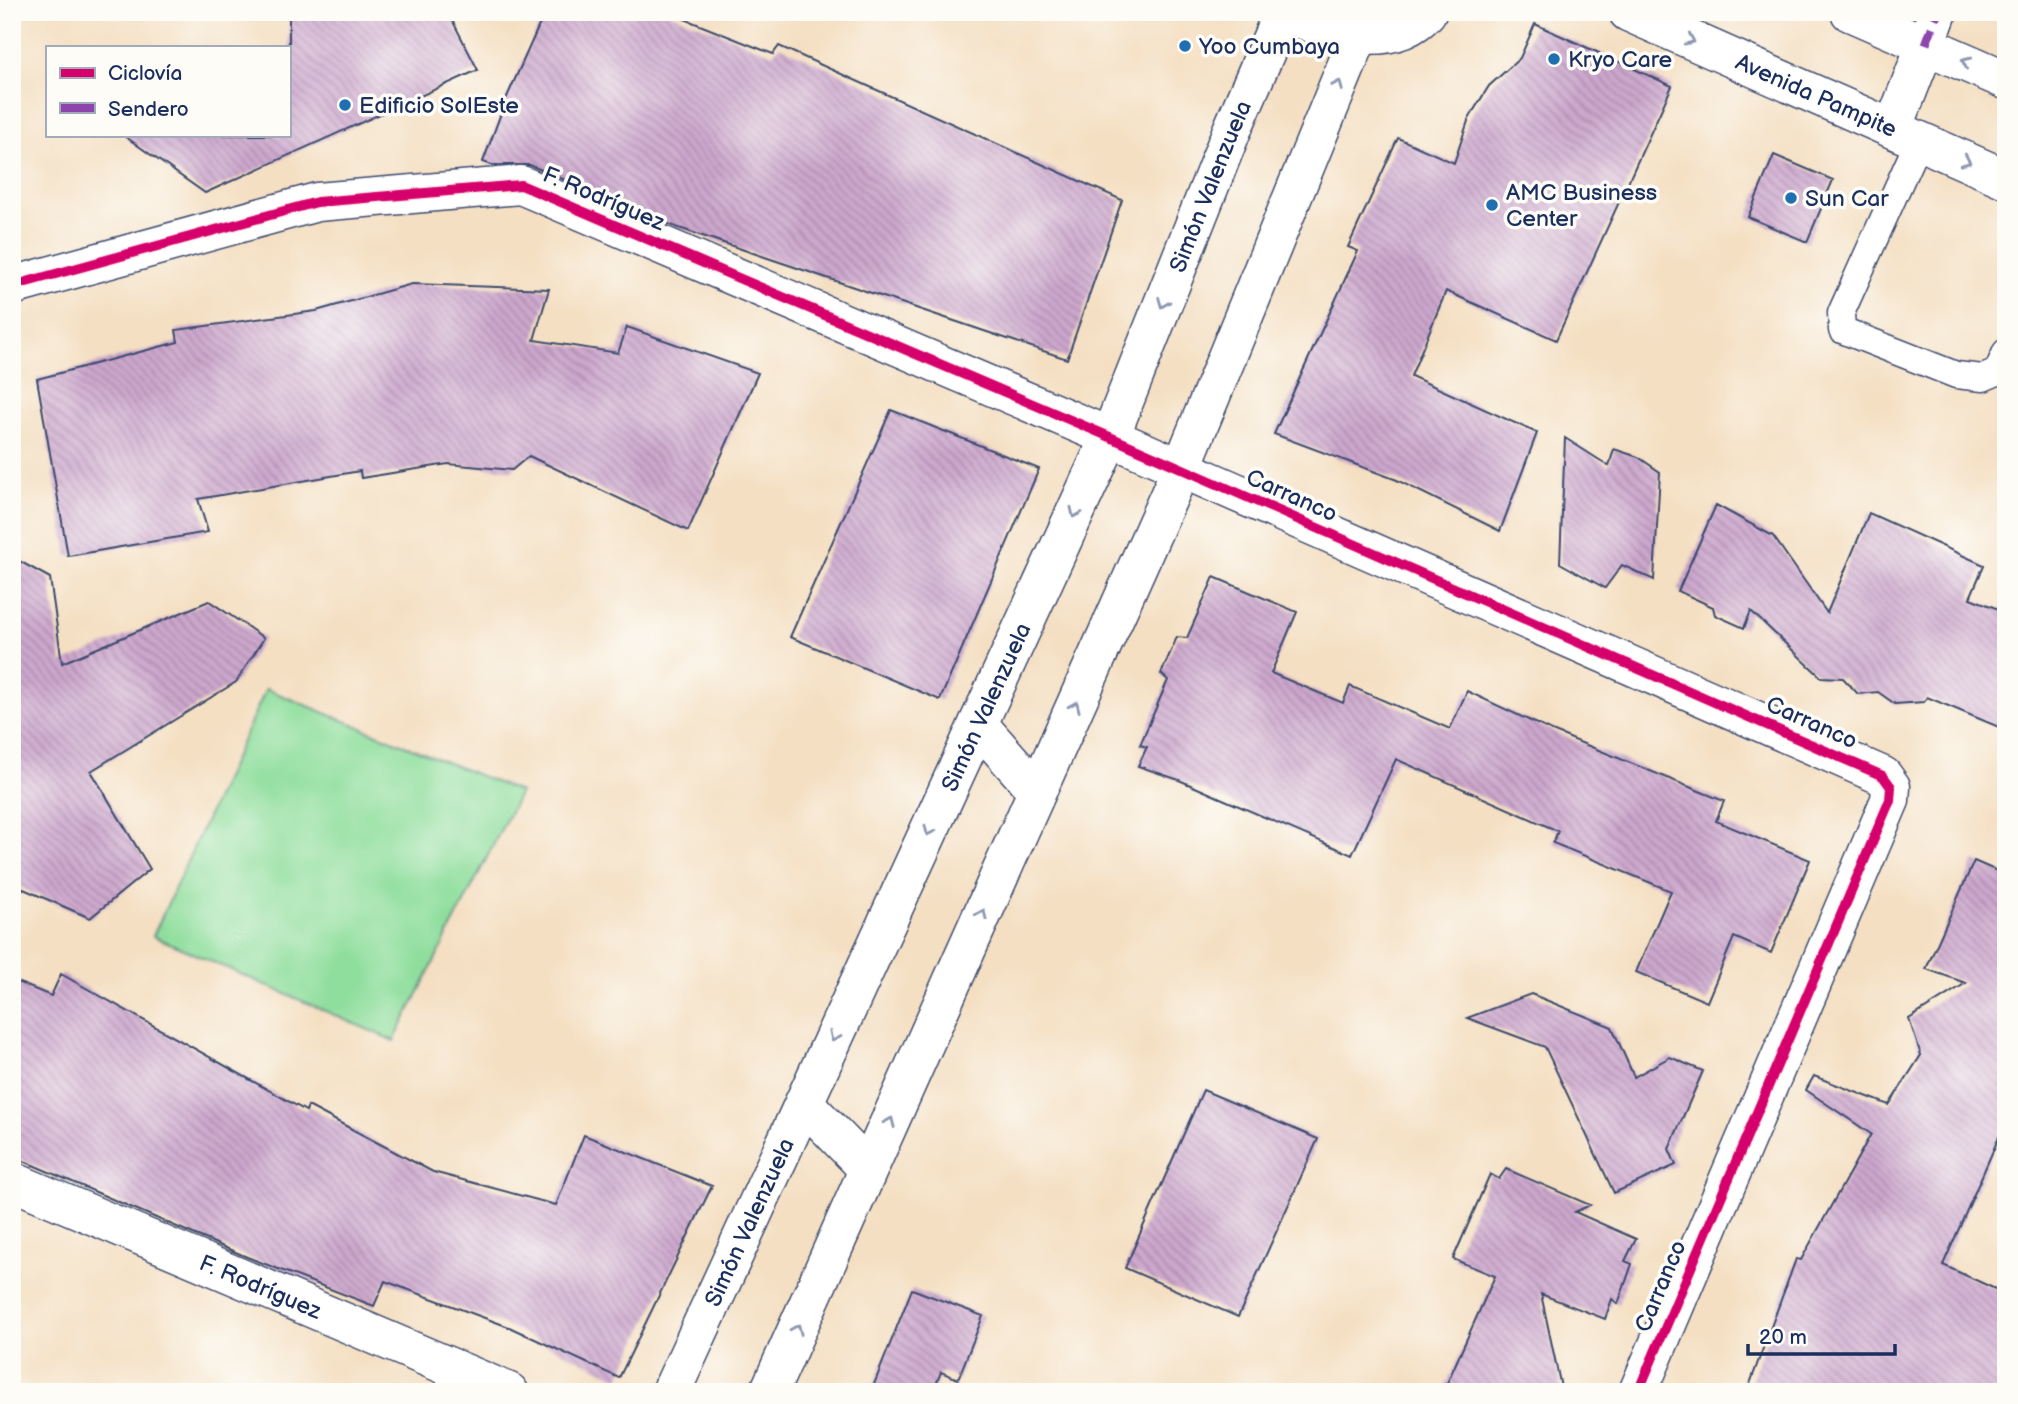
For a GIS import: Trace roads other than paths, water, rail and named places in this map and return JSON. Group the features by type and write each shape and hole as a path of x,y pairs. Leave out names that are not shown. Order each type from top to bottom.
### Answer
{"street":[{"name":"Simón Valenzuela","path":"671,1392 1110,437 1231,130 1284,12 1319,29 1359,35 1393,33 1421,19 1427,12"},
{"name":"Avenida Pampite","path":"1628,12 2006,178"},
{"path":"1850,12 1932,28 2006,80"},
{"path":"1906,135 1932,28"},
{"path":"769,1392 1181,469 1308,165 1317,135 1359,35"},
{"name":"F. Rodríguez","path":"12,286 317,202 521,185 1110,437"},
{"name":"Carranco","path":"1110,437 1883,776 1891,787 1890,800 1638,1392"},
{"path":"978,724 1037,791"},
{"path":"804,1103 868,1169"},
{"name":"F. Rodríguez","path":"12,1181 509,1392"}],"lane":[{"path":"1906,135 1840,313 1842,330 1956,375 1983,378 1997,372 2006,352"}],"place":[{"name":"Yoo Cumbaya","path":"1185,46"},
{"name":"Kryo Care","path":"1554,59"},
{"name":"Edificio SolEste","path":"345,105"},
{"name":"Sun Car","path":"1791,198"},
{"name":"AMC Business Center","path":"1492,205"}]}
